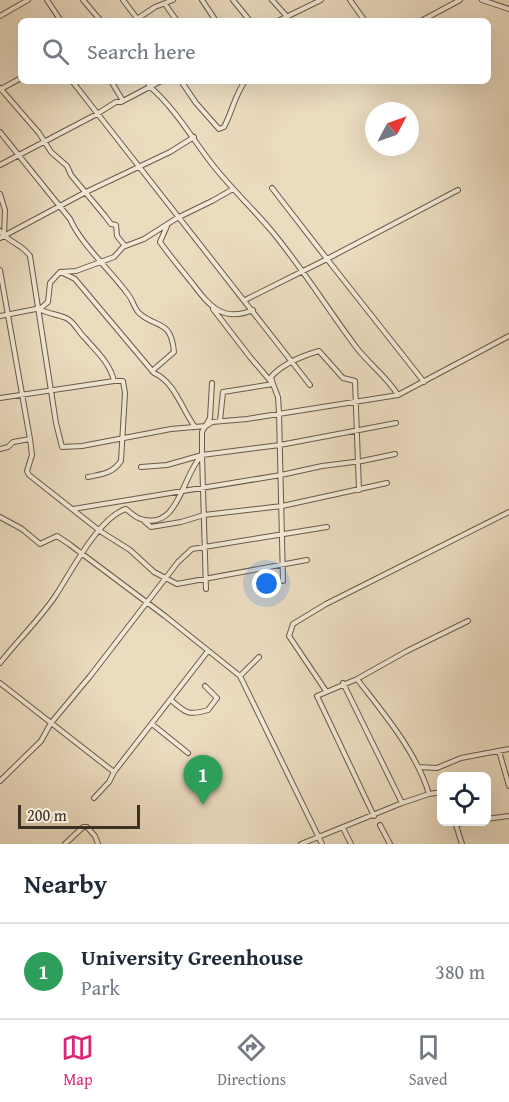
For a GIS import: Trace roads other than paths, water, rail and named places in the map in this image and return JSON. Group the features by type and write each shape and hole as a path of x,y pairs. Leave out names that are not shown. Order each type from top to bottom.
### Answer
{"street":[{"path":"0,16 28,0"},
{"path":"47,0 59,18"},
{"path":"83,0 98,18"},
{"path":"123,0 136,18"},
{"path":"140,18 155,7 173,0"},
{"path":"202,0 214,18"},
{"path":"233,0 248,18"},
{"path":"272,0 288,18"},
{"path":"308,0 311,5"},
{"path":"291,18 321,0"},
{"path":"350,0 363,18"},
{"path":"427,18 460,0"},
{"path":"482,0 509,9"},
{"path":"165,4 175,18"},
{"path":"18,79 0,88 51,152 67,166 71,175 111,224 116,225 117,236 125,246"},
{"path":"75,84 310,386"},
{"path":"113,84 123,101"},
{"path":"0,165 116,102 123,101 147,84"},
{"path":"149,84 173,110 211,163 269,229 357,347 376,370 392,384 398,395"},
{"path":"183,84 219,129 224,128 235,106 237,93 243,84"},
{"path":"0,132 70,219 76,232 131,298 138,312 168,330 173,341 174,352 152,371"},
{"path":"2,237 194,137"},
{"path":"272,188 423,382"},
{"path":"0,316 39,308 48,302 50,283 60,272 76,271 114,257 125,246 144,239 233,189"},
{"path":"245,300 458,190"},
{"path":"0,194 5,210 2,237"},
{"path":"168,225 160,242 249,357 273,384"},
{"path":"0,231 2,237 21,245 30,256 56,423 62,447 82,446 171,429 206,426 212,422 398,395 509,336"},
{"path":"0,270 30,439 32,455 27,471 29,475 100,531 130,550 154,572 177,584 307,560"},
{"path":"60,272 75,279 152,371 161,376 177,393 184,412 195,427"},
{"path":"39,308 51,315 68,318 100,355 112,373 114,381"},
{"path":"213,309 242,315 253,310"},
{"path":"283,581 279,413 278,397 271,377 291,361 319,351 343,378 355,381 359,490"},
{"path":"0,398 123,381 125,393 121,461 109,473 88,477"},
{"path":"206,589 202,432 210,418 212,383"},
{"path":"220,421 223,392 273,384"},
{"path":"141,467 167,465 202,455 280,445 396,423"},
{"path":"0,449 8,447 13,442 30,439"},
{"path":"72,509 395,454"},
{"path":"143,520 156,522 163,518 177,501 193,464 202,455"},
{"path":"0,663 55,596 81,554 100,531 123,510 143,520 151,527 204,515 282,506 387,483"},
{"path":"326,691 289,636 293,624 326,604 509,512"},
{"path":"0,517 22,529 40,544 57,536 240,676 322,844"},
{"path":"0,782 41,741 51,723 192,549 327,527"},
{"path":"374,816 317,696 357,679 468,621"},
{"path":"94,798 109,782 114,772 208,651"},
{"path":"240,676 259,657"},
{"path":"357,679 393,726 424,775 429,794"},
{"path":"0,683 114,772"},
{"path":"343,684 402,804"},
{"path":"171,700 186,713 194,714 208,710 217,698 205,686"},
{"path":"153,724 188,753"},
{"path":"418,767 437,768 461,758 509,749"},
{"path":"499,751 509,786"},
{"path":"301,844 437,793"},
{"path":"491,818 509,816"},
{"path":"380,825 390,844"},
{"path":"457,826 462,844"},
{"path":"64,844 83,827 92,831 98,844"},
{"path":"343,828 351,844"}],"place":[{"name":"University Greenhouse","path":"203,805"}]}
